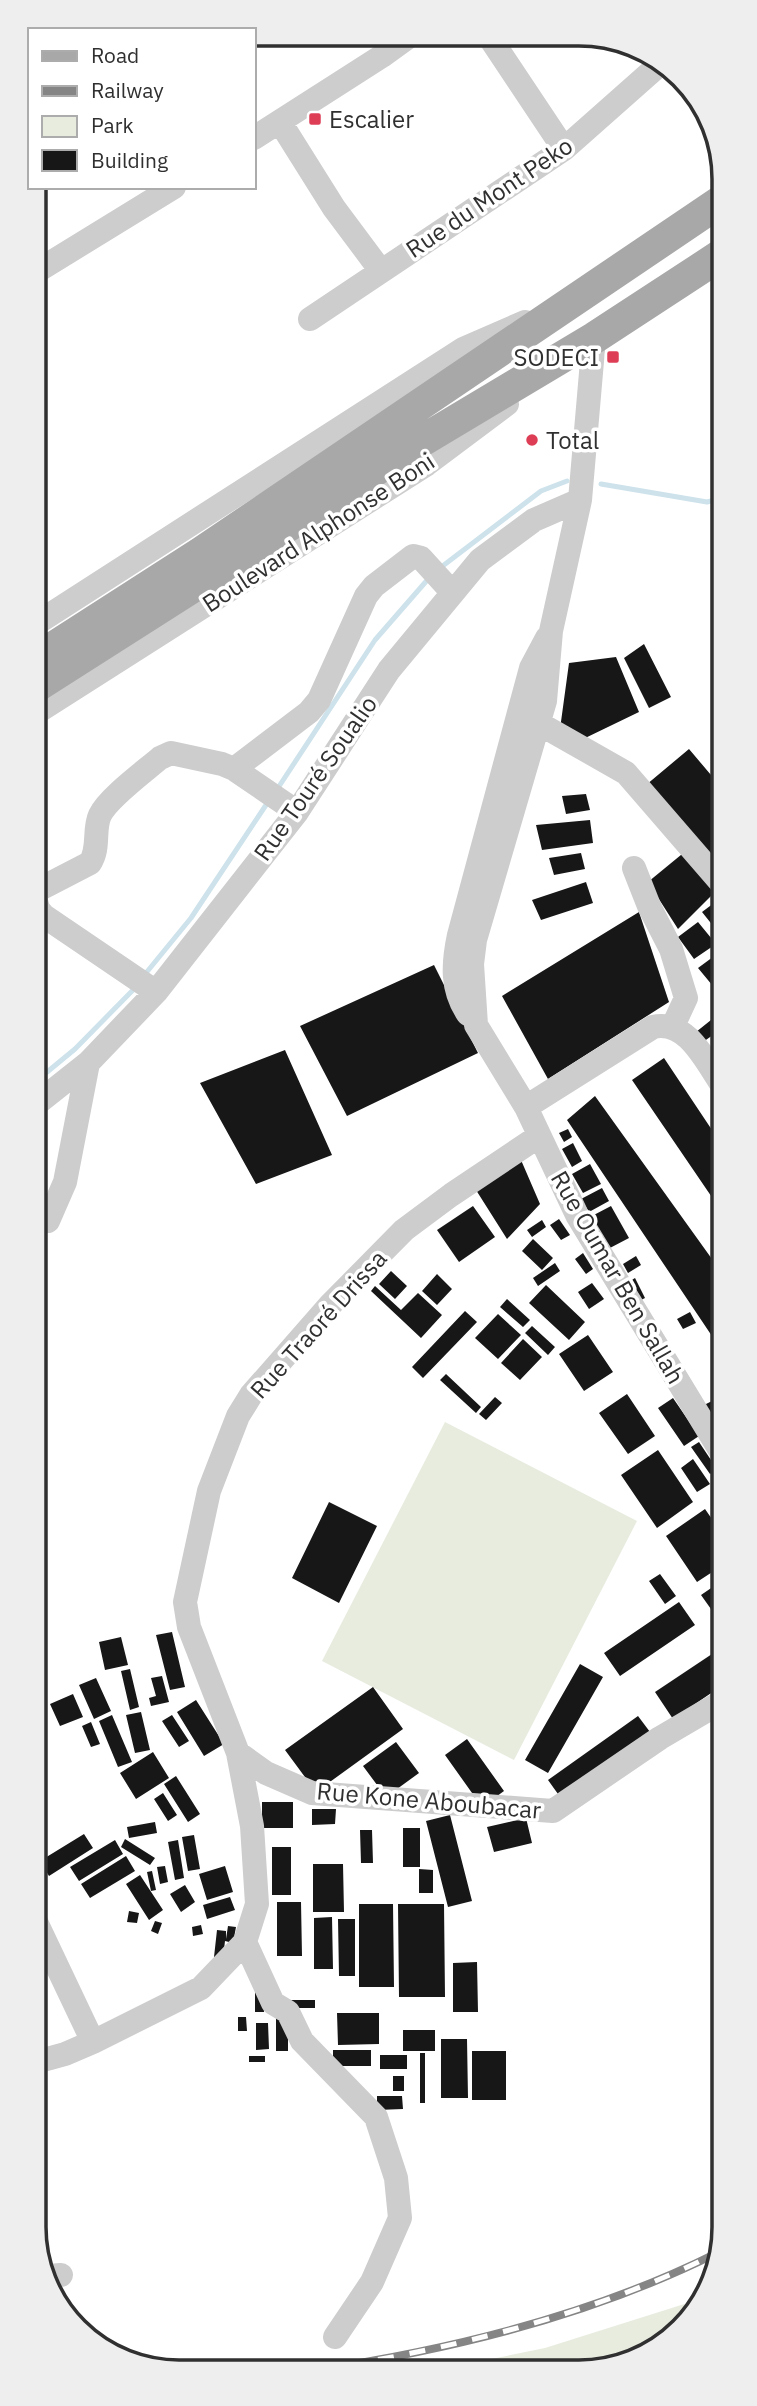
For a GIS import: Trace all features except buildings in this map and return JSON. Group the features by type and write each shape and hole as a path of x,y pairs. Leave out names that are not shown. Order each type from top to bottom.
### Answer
{"main road":[{"name":"Boulevard Alphonse Boni","path":"46,652 199,554 712,207"},
{"name":"Boulevard Alphonse Boni","path":"46,680 415,445 594,338 712,261"}],"street":[{"path":"256,137 396,46"},
{"path":"495,46 564,149"},
{"name":"Rue du Mont Peko","path":"310,319 564,149 654,69"},
{"path":"280,122 334,208 381,271"},
{"path":"46,265 171,189"},
{"name":"Boulevard Alphonse Boni","path":"46,617 463,349 577,299"},
{"name":"Boulevard Alphonse Boni","path":"46,706 427,464 594,338"},
{"name":"Rue Oumar Ben Sallah","path":"476,1025 472,976 475,940 538,723 549,674 551,631 580,500 594,338"},
{"name":"Rue Touré Soualio","path":"46,1096 88,1063 156,992 297,812 389,670 480,560 534,520 580,500"},
{"path":"234,769 309,712 319,700 366,596 374,586 413,556 421,558 452,592"},
{"name":"Rue Oumar Ben Sallah","path":"551,631 531,668 458,934 454,959 455,984 465,1010 526,1107 576,1215 711,1436"},
{"path":"538,723 626,773 712,872"},
{"path":"46,887 90,863 96,849 99,818 105,807 160,758 171,753 234,769 297,812"},
{"path":"634,868 649,906 671,948 685,998 673,1026"},
{"path":"46,917 156,992"},
{"path":"526,1107 653,1027 663,1024 673,1026 688,1037 712,1070"},
{"path":"48,1221 65,1182 88,1063"},
{"name":"Rue Traoré Drissa","path":"246,1942 257,1904 252,1826 239,1753 188,1627 185,1602 209,1491 239,1416 251,1395 330,1304 404,1230 539,1136"},
{"name":"Rue Kone Aboubacar","path":"239,1753 266,1773 312,1793 553,1811 660,1738 711,1708"},
{"path":"46,2059 93,2042 201,1988 246,1942 274,2003 288,2012 302,2041 376,2118 396,2178 400,2218 372,2282 335,2337"},
{"path":"46,1943 93,2042"}],"green space":[{"path":"445,1422 637,1521 514,1760 322,1661"},
{"path":"687,2303 672,2321 645,2343 604,2358 487,2360 545,2348"}],"waterway":[{"path":"440,568 541,491 567,481"},
{"path":"601,484 712,501"},
{"path":"276,791 375,640 429,578"},
{"path":"146,973 191,918 266,805"},
{"path":"46,1073 75,1049 133,990"}],"railway":[{"path":"376,2360 469,2340 572,2312 670,2275 708,2257"}],"place":[{"name":"Escalier","path":"315,119"},
{"name":"SODECI","path":"613,357"},
{"name":"Total","path":"532,440"}]}
